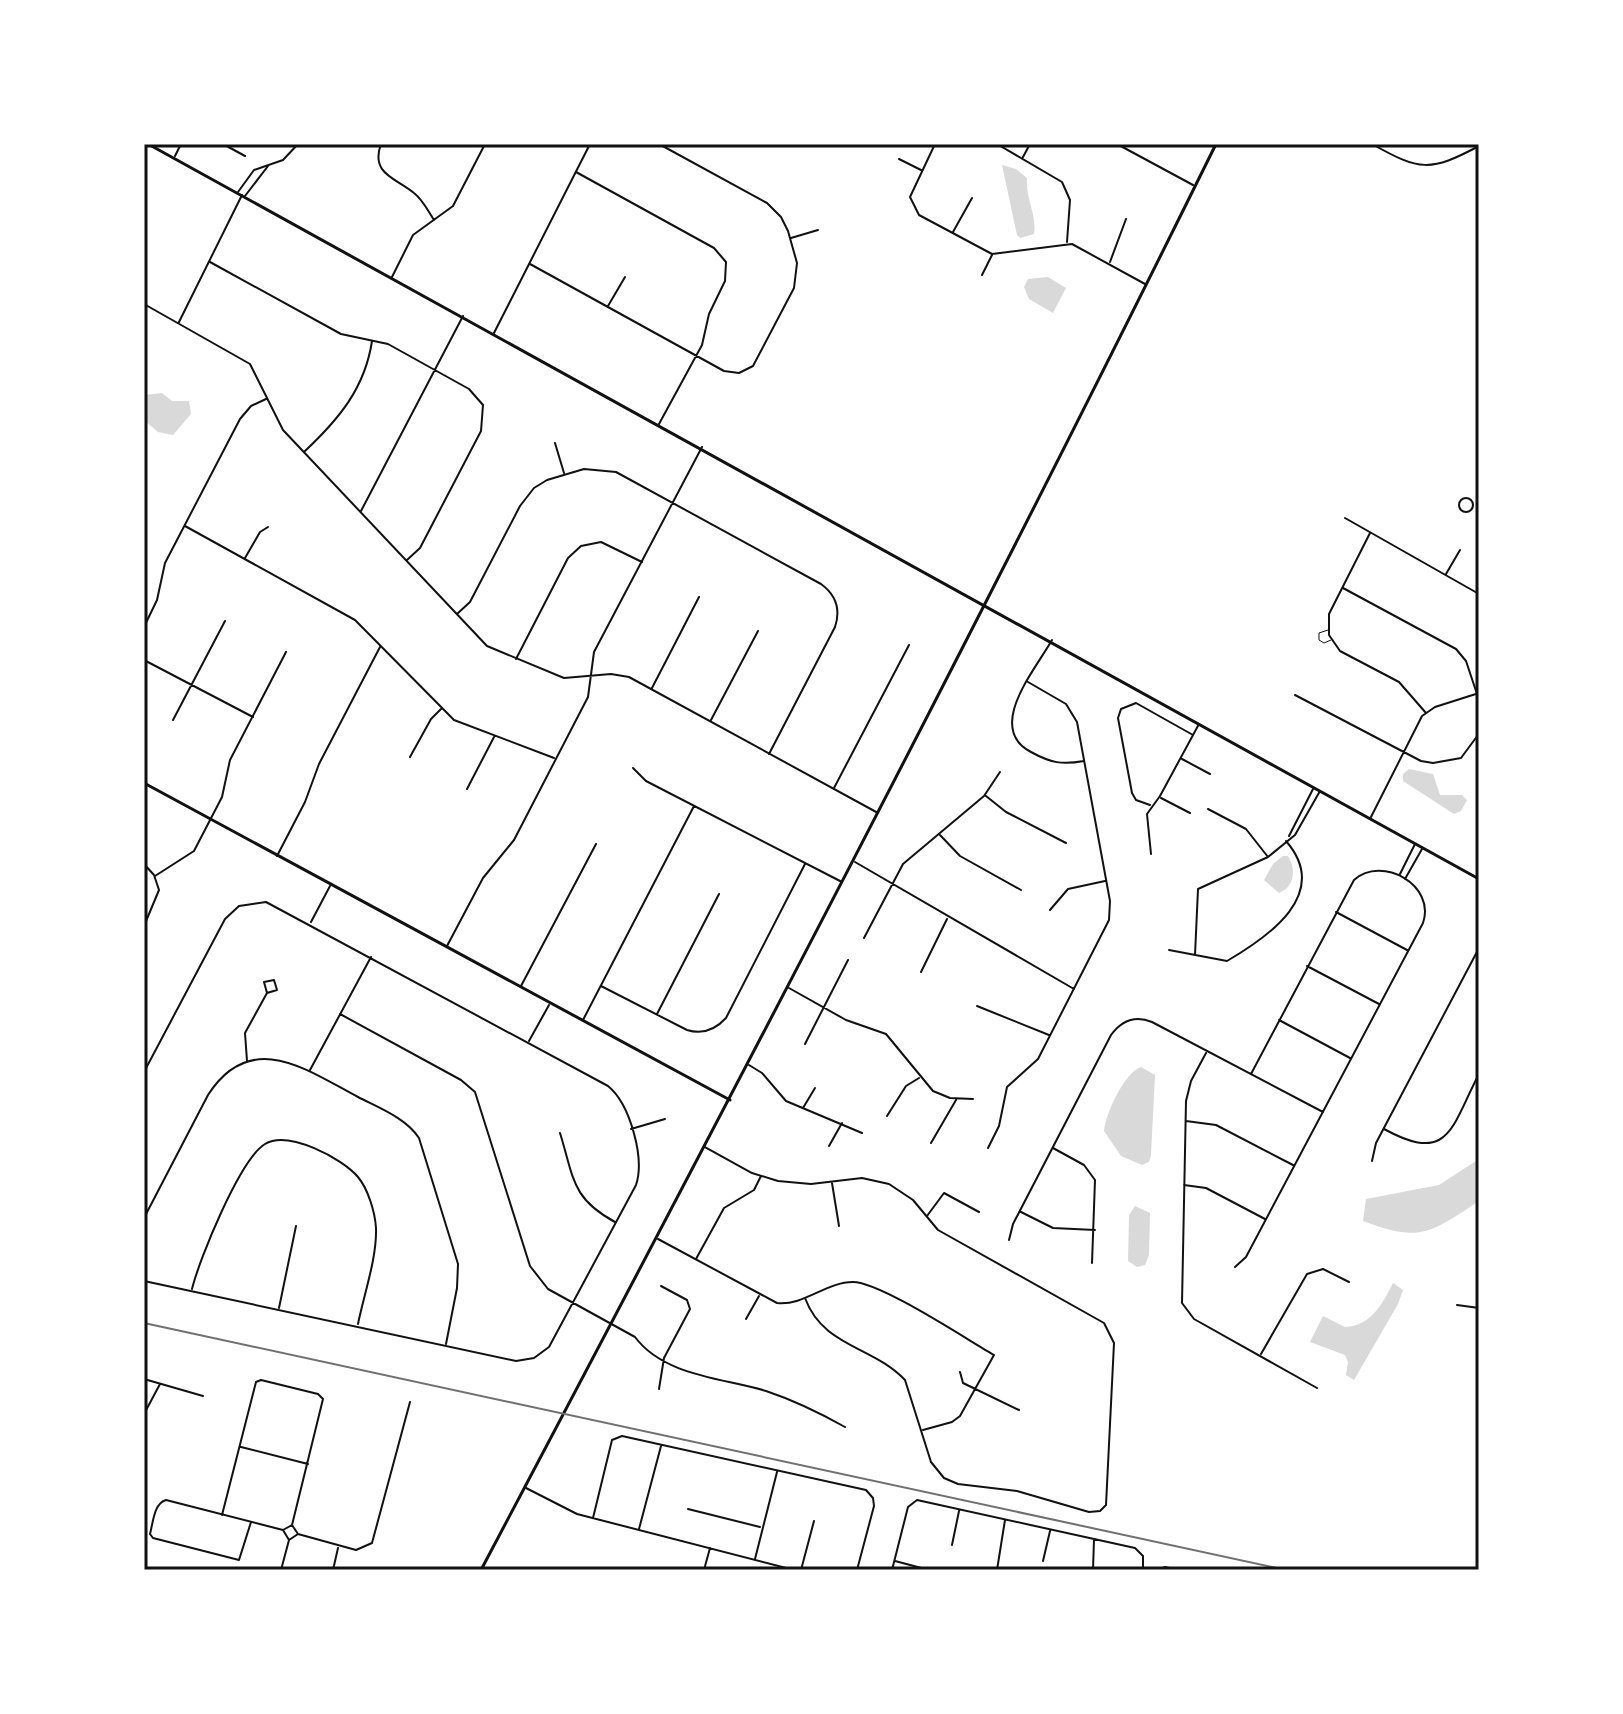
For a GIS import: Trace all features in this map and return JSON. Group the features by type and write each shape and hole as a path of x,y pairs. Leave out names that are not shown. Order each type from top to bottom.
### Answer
{"street":[{"path":"148,144 1052,640 1479,879"},
{"path":"175,158 181,144"},
{"path":"223,144 245,156"},
{"path":"179,323 254,170 286,159 298,144"},
{"path":"381,144 378,155 385,175 414,193 434,220"},
{"path":"392,277 411,237 453,206 485,144"},
{"path":"494,333 590,144"},
{"path":"530,264 727,372 741,373 758,361 794,288 797,267 781,217 769,205 659,144"},
{"path":"935,144 912,189 912,206 919,215 992,254 1067,243 1146,284"},
{"path":"997,144 1055,176 1066,189 1070,200 1067,243"},
{"path":"1022,158 1030,144"},
{"path":"1117,144 1195,186"},
{"path":"481,1570 789,988 986,604 1216,144"},
{"path":"1372,144 1404,162 1425,167 1448,163 1479,146"},
{"path":"899,159 922,170"},
{"path":"242,195 272,164"},
{"path":"576,172 714,248 726,266 725,281 696,355 659,424"},
{"path":"953,233 972,198"},
{"path":"1109,264 1126,219"},
{"path":"790,239 818,230"},
{"path":"982,275 992,254"},
{"path":"210,262 341,334 391,345 471,390 483,405 481,431 421,545 406,561"},
{"path":"608,307 625,277"},
{"path":"144,304 247,361 259,376 277,421 487,646 515,660 568,678 621,675 879,813"},
{"path":"360,512 463,316"},
{"path":"304,452 342,416 366,370 372,341"},
{"path":"144,627 157,600 165,563 241,417 251,406 267,399"},
{"path":"555,443 564,474"},
{"path":"447,947 483,878 514,840 588,697 594,652 702,447"},
{"path":"456,614 470,602 525,497 542,483 564,474 588,468 607,469 823,585 834,597 838,612 835,627 769,754"},
{"path":"1345,518 1479,594"},
{"path":"185,526 350,617 441,709 458,722 556,759"},
{"path":"245,559 260,532 268,527"},
{"path":"1370,533 1329,614 1331,640 1343,653 1399,682 1426,713"},
{"path":"515,660 572,553 587,543 601,542 642,562"},
{"path":"1446,575 1460,550"},
{"path":"420,576 423,572"},
{"path":"1343,587 1456,649 1466,661 1478,694 1426,713 1370,818"},
{"path":"651,689 699,597"},
{"path":"173,720 225,621"},
{"path":"710,721 758,631"},
{"path":"1052,640 1011,720 1015,738 1027,750 1058,764 1084,761"},
{"path":"834,789 909,645"},
{"path":"277,856 303,806 320,763 381,646"},
{"path":"155,876 192,853 222,797 229,763 286,652"},
{"path":"144,660 253,717"},
{"path":"988,1148 999,1126 1007,1087 1037,1060 1109,920 1106,881 1077,722 1070,708 1028,682"},
{"path":"1295,695 1426,763 1453,761 1468,753 1478,735"},
{"path":"1150,805 1136,800 1132,792 1118,718 1123,706 1136,703 1193,735"},
{"path":"410,757 430,720 441,709"},
{"path":"1151,854 1145,824 1150,805 1159,797 1200,723"},
{"path":"467,789 495,736"},
{"path":"1181,759 1210,774"},
{"path":"633,768 644,780 843,883"},
{"path":"864,938 903,864 985,795 1000,772"},
{"path":"144,783 730,1100"},
{"path":"1287,839 1314,787"},
{"path":"1195,955 1198,889 1268,857 1301,827 1320,791"},
{"path":"985,795 1006,812 1066,843"},
{"path":"1159,797 1190,813"},
{"path":"583,1021 694,806"},
{"path":"1208,809 1246,829 1268,857"},
{"path":"939,834 960,856 1021,890"},
{"path":"1169,950 1229,961 1290,914 1301,874 1287,839"},
{"path":"1398,876 1416,843"},
{"path":"521,987 596,844"},
{"path":"1405,880 1423,847"},
{"path":"854,861 1074,989"},
{"path":"144,864 155,876 158,897 144,926"},
{"path":"601,986 693,1032 710,1031 722,1022 805,864"},
{"path":"1235,1267 1246,1257 1423,923 1426,906 1420,891 1398,876 1381,870 1359,875 1336,912 1251,1074"},
{"path":"1050,910 1068,889 1106,881"},
{"path":"310,923 331,885"},
{"path":"657,1015 719,894"},
{"path":"144,1072 222,922 232,911 247,903 270,903 612,1089 623,1104 640,1170 616,1222 545,1352 520,1361 144,1281"},
{"path":"1336,912 1408,951"},
{"path":"921,972 948,918"},
{"path":"1372,1161 1384,1129 1479,948"},
{"path":"309,1071 371,957"},
{"path":"805,1044 848,960"},
{"path":"1307,966 1380,1004"},
{"path":"789,988 824,1008 886,1034 920,1077 939,1094 956,1099 973,1099"},
{"path":"247,1062 243,1048 245,1033 267,993"},
{"path":"529,1042 550,1003"},
{"path":"977,1006 1050,1035"},
{"path":"340,1014 461,1080 475,1092 531,1270 546,1288 612,1323 664,1358 699,1376 773,1393 845,1427"},
{"path":"1009,1240 1020,1212 1112,1033 1128,1020 1152,1022 1323,1112"},
{"path":"1279,1020 1351,1058"},
{"path":"1207,1052 1189,1085 1181,1293 1184,1306 1194,1319 1317,1388"},
{"path":"144,1218 213,1088 227,1073 247,1062 280,1060 309,1071 406,1123 420,1140 458,1264 457,1288 445,1345"},
{"path":"749,1065 762,1073 786,1101 843,1122 862,1133"},
{"path":"1384,1129 1415,1145 1438,1141 1448,1131 1479,1074"},
{"path":"887,1116 906,1086 920,1077"},
{"path":"802,1109 815,1088"},
{"path":"931,1143 956,1099"},
{"path":"630,1129 665,1119"},
{"path":"1186,1121 1216,1125 1294,1166"},
{"path":"829,1146 843,1122"},
{"path":"560,1133 581,1198 592,1209 616,1222"},
{"path":"192,1291 202,1252 261,1147 281,1138 297,1141 350,1169 364,1186 375,1221 376,1239 357,1326"},
{"path":"705,1147 761,1176 793,1183 862,1178 885,1182 909,1196 938,1230 1108,1327 1114,1343 1109,1499 1102,1509 1089,1512 1009,1489 948,1481 932,1464 904,1378 831,1336 814,1319 805,1298"},
{"path":"1053,1148 1081,1163 1092,1174 1097,1187 1092,1263"},
{"path":"696,1260 722,1210 754,1190 761,1176"},
{"path":"832,1182 839,1226"},
{"path":"1184,1185 1206,1188 1266,1220"},
{"path":"926,1217 944,1193 979,1212"},
{"path":"1020,1212 1053,1228 1095,1230"},
{"path":"278,1309 296,1226"},
{"path":"657,1238 759,1296 781,1303 805,1298 842,1283 864,1283 994,1355 956,1420 921,1431"},
{"path":"1260,1356 1307,1274 1323,1269 1349,1282"},
{"path":"659,1389 664,1358 690,1309 686,1299 661,1286"},
{"path":"746,1319 759,1296"},
{"path":"1457,1305 1479,1308"},
{"path":"960,1372 963,1383 1019,1410"},
{"path":"144,1379 203,1396"},
{"path":"222,1515 258,1380 323,1397 292,1525 283,1530 251,1522 222,1515 161,1501 152,1538 238,1560 251,1522"},
{"path":"144,1414 160,1384"},
{"path":"292,1525 298,1534 356,1550 366,1548 375,1538 410,1402"},
{"path":"593,1518 614,1438 622,1436 864,1489 872,1495 874,1506 857,1570"},
{"path":"639,1530 661,1445"},
{"path":"240,1447 308,1464"},
{"path":"755,1560 777,1470"},
{"path":"525,1487 577,1514 794,1570"},
{"path":"892,1570 912,1502 960,1509 1136,1548 1143,1556 1143,1570"},
{"path":"688,1509 763,1528"},
{"path":"952,1545 960,1509"},
{"path":"997,1570 1005,1519"},
{"path":"801,1570 814,1521"},
{"path":"1043,1561 1050,1529"},
{"path":"283,1530 289,1540"},
{"path":"281,1570 289,1540 298,1534"},
{"path":"1093,1570 1094,1538"},
{"path":"333,1570 338,1545"},
{"path":"704,1570 710,1548"},
{"path":"894,1561 929,1570"},
{"path":"1158,1570 1165,1567 1178,1570"}],"lane":[{"path":"1328,630 1319,633 1318,638 1323,643 1331,640"}],"shaded area":[{"path":"1002,165 1016,169 1027,178 1034,234 1020,238 1017,235"},
{"path":"1048,277 1066,288 1053,313 1029,299 1024,287 1028,279"},
{"path":"162,393 172,401 189,401 191,414 173,435 158,432 144,420 144,395"},
{"path":"1409,769 1433,774 1440,795 1462,795 1467,800 1461,811 1454,814 1403,781 1403,774"},
{"path":"1288,856 1293,872 1288,887 1279,893 1264,880 1273,864"},
{"path":"1141,1067 1155,1075 1151,1155 1149,1162 1142,1165 1121,1156 1104,1131 1117,1094 1128,1077"},
{"path":"1479,1159 1479,1201 1448,1221 1412,1233 1363,1221 1366,1199 1439,1185"},
{"path":"1135,1206 1150,1213 1149,1255 1145,1265 1137,1267 1128,1261 1129,1215"},
{"path":"1393,1283 1403,1290 1398,1304 1354,1380 1346,1375 1348,1362 1345,1355 1310,1342 1323,1316 1345,1327 1362,1323 1380,1305"}],"railway":[{"path":"144,1323 1286,1570"}]}
